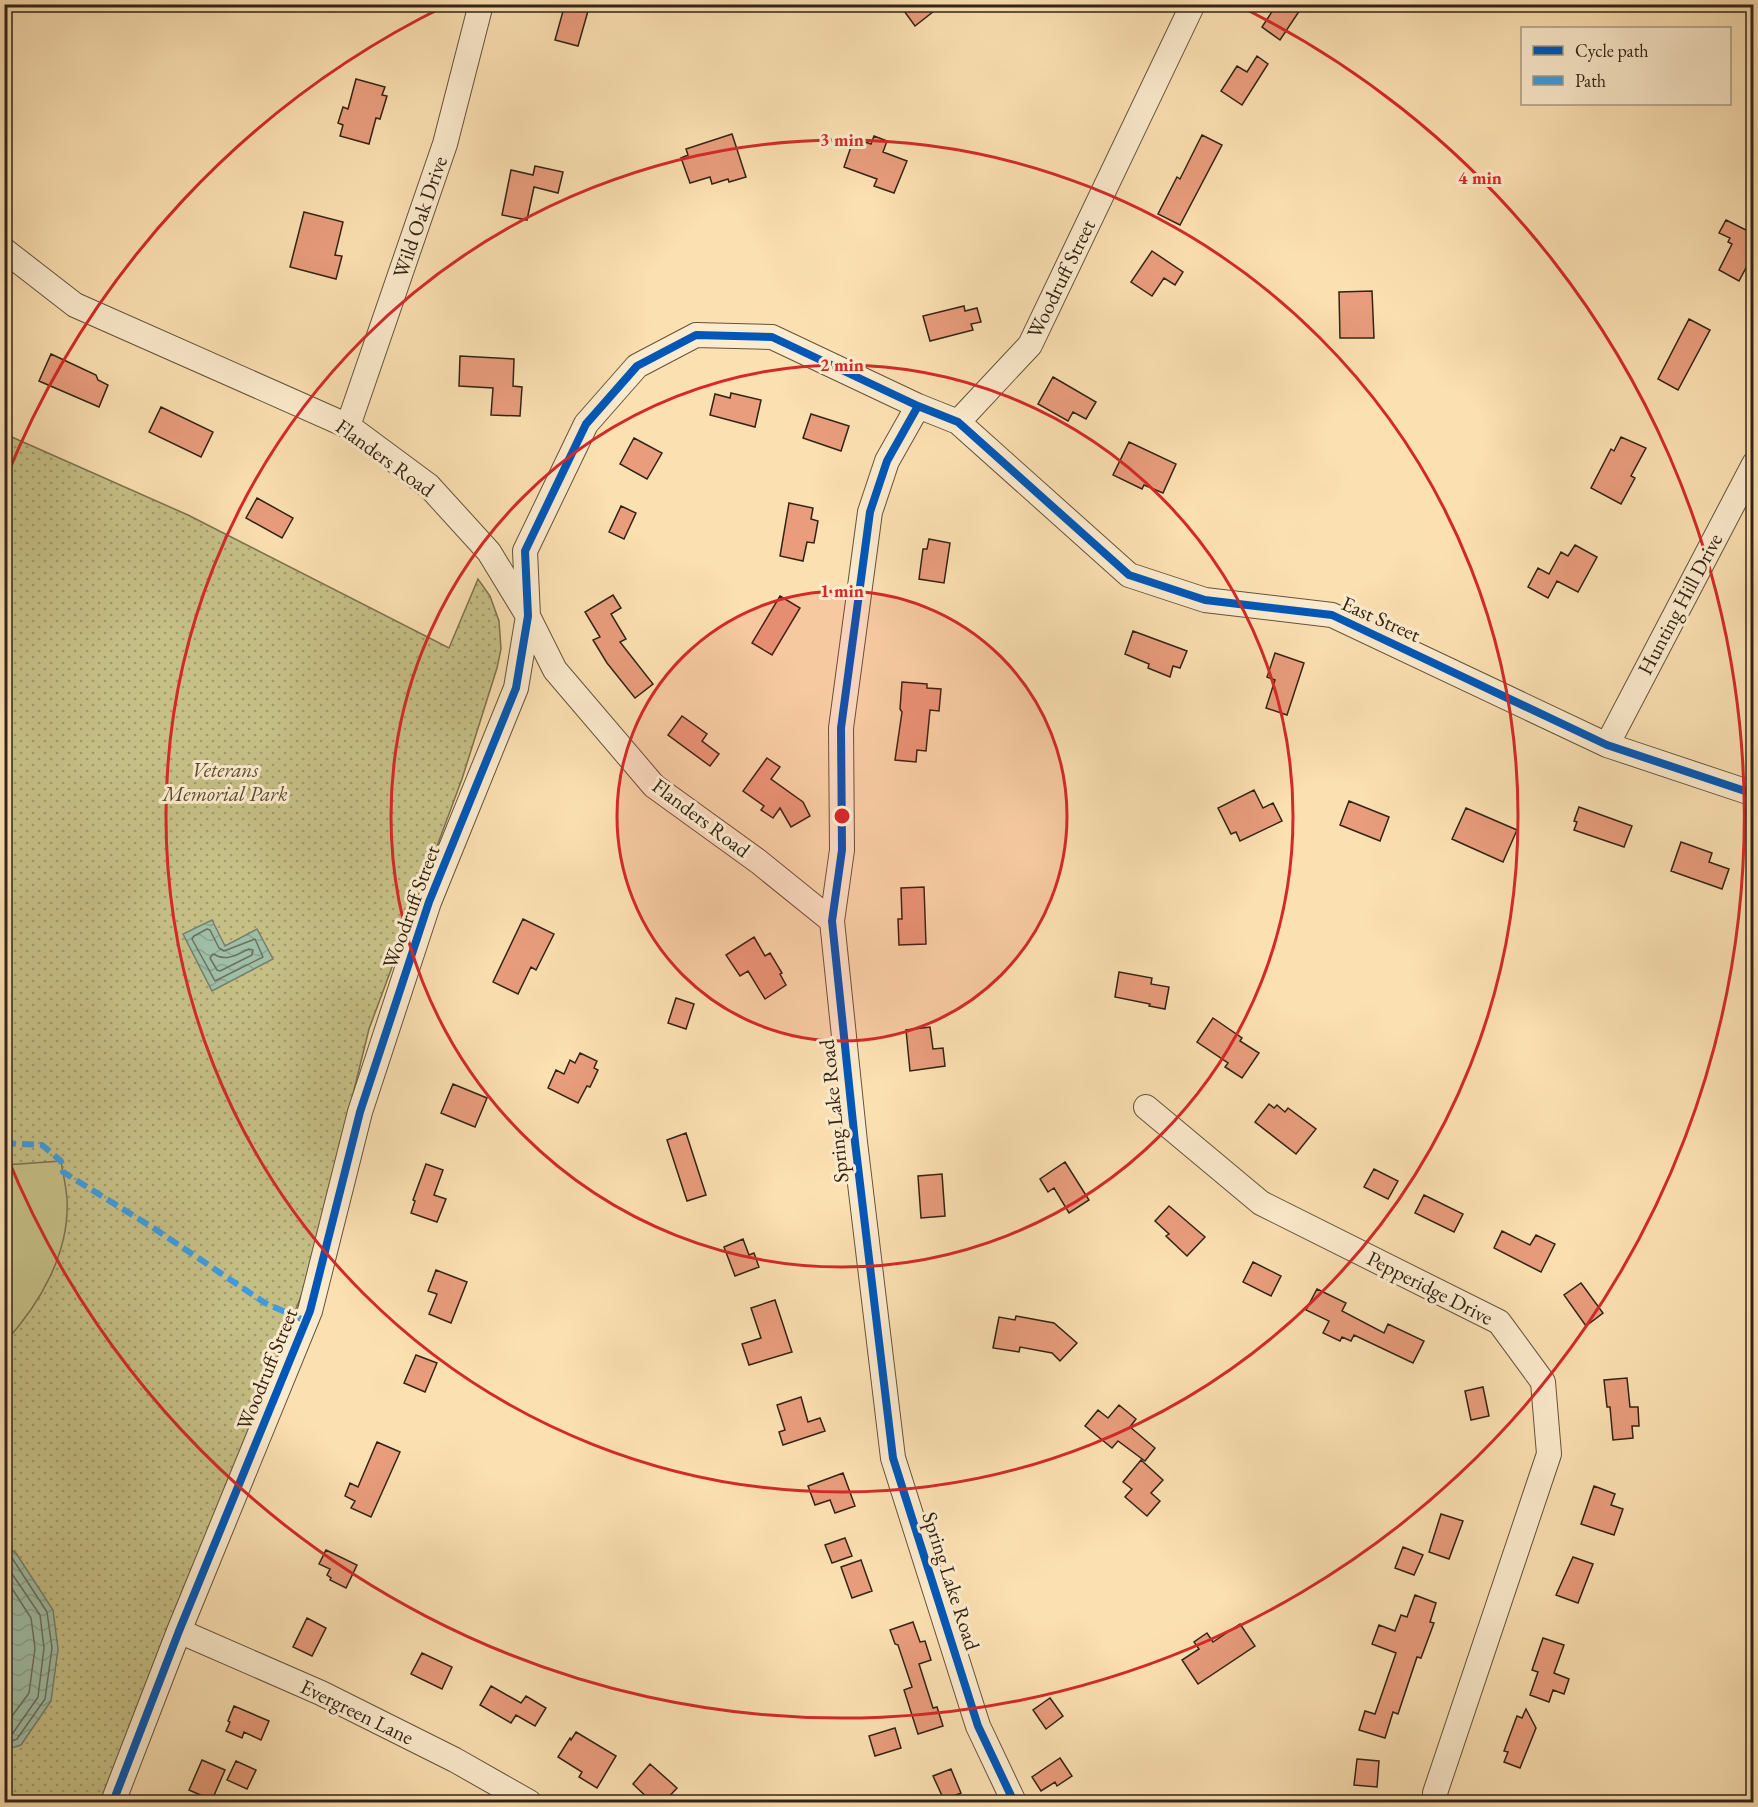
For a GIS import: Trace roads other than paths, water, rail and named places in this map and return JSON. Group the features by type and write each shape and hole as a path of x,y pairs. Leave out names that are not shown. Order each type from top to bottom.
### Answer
{"street":[{"name":"Wild Oak Drive","path":"348,426 445,144 481,4"},
{"name":"Woodruff Street","path":"113,1803 179,1631 310,1311 360,1112 429,902 516,688 528,616 525,551 586,424 637,366 696,335 772,337 918,406 958,422 1030,345 1193,4"},
{"name":"Flanders Road","path":"4,249 75,305 348,426 429,486 489,552 528,616 555,670 654,786 759,862 832,921"},
{"name":"Spring Lake Road","path":"918,406 887,461 870,512 841,728 842,850 832,921 855,1142 893,1458 978,1726 1014,1803"},
{"name":"East Street","path":"958,422 1128,575 1204,600 1332,615 1607,745 1754,794"},
{"name":"Hunting Hill Drive","path":"1607,745 1754,464"},
{"name":"Pepperidge Drive","path":"1146,1107 1261,1203 1499,1322 1543,1382 1549,1454 1435,1793 1436,1803"},
{"name":"Evergreen Lane","path":"179,1631 321,1693 455,1760 529,1803"}],"water":[{"path":"212,920 225,946 257,929 273,959 212,991 183,934"},
{"path":"5,1546 16,1553 53,1610 58,1649 51,1701 21,1745 5,1750"}],"park label":[{"name":"Veterans Memorial Park","path":"225,782"}]}
